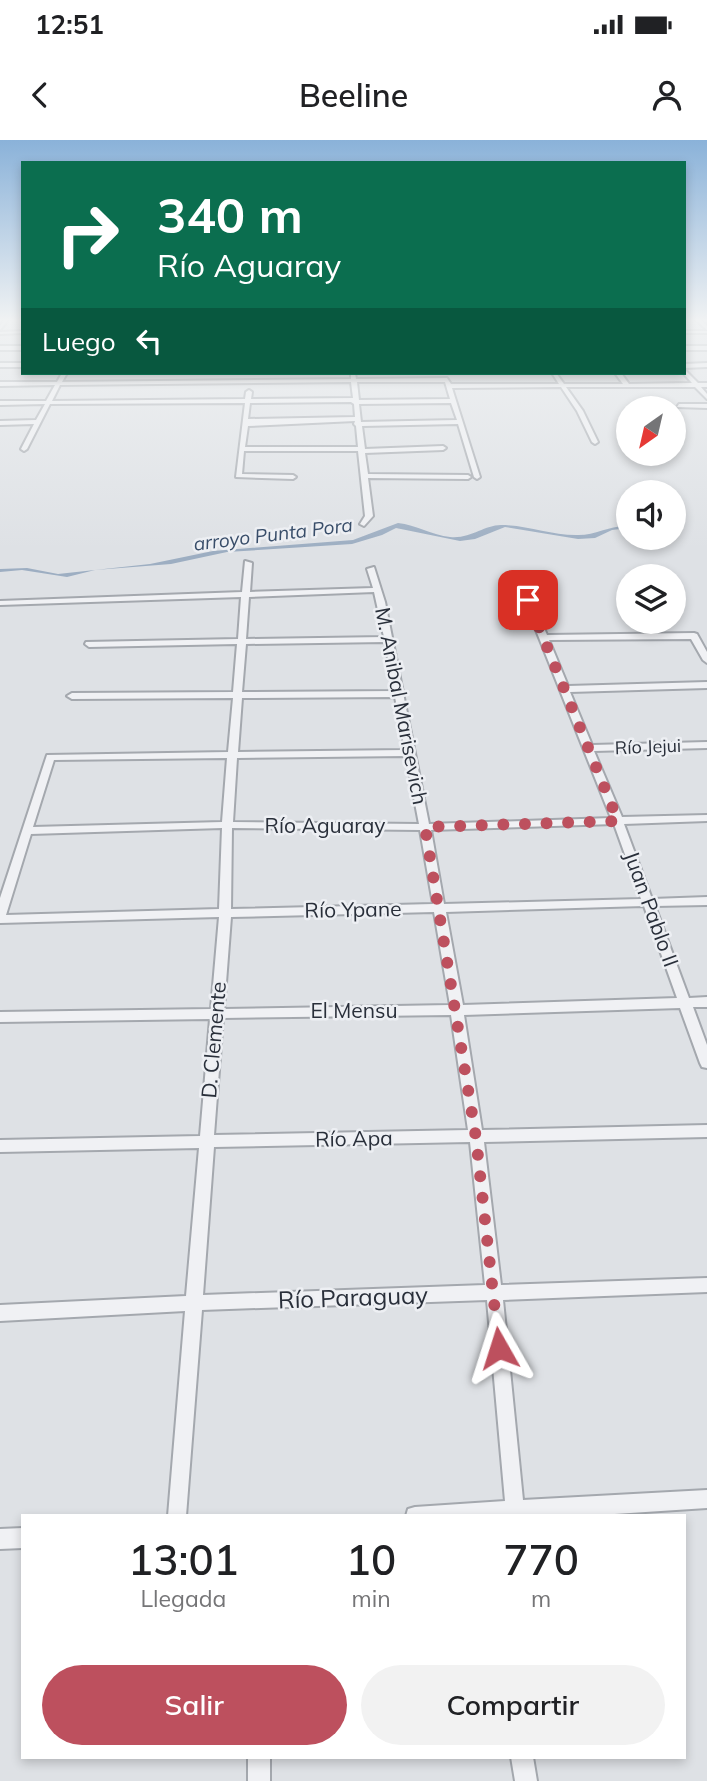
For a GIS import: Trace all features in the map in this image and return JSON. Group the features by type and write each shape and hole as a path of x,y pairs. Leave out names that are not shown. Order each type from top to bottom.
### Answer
{"street":[{"path":"24,449 52,396"},
{"path":"152,401 155,396"},
{"path":"249,396 238,476 293,477"},
{"path":"354,396 369,516 364,524"},
{"path":"365,476 472,477 460,422 450,396"},
{"path":"570,396 594,442"},
{"path":"0,403 452,401"},
{"path":"686,406 707,405"},
{"path":"0,423 39,422"},
{"path":"246,422 460,422"},
{"path":"242,449 443,448"},
{"name":"D. Clemente","path":"177,1514 215,1012 225,913 227,825 248,564"},
{"name":"M. Anibal Marisevich","path":"371,569 388,639 425,827 457,1010 476,1138 515,1509"},
{"path":"0,603 377,590"},
{"name":"Juan Pablo II","path":"528,600 618,821 707,1063"},
{"path":"543,638 694,636 707,660"},
{"path":"89,644 388,639"},
{"path":"565,689 707,685"},
{"path":"72,696 399,694"},
{"name":"Río Jejui","path":"589,748 707,745"},
{"path":"0,917 6,880 27,831 50,757 410,753"},
{"name":"Río Aguaray","path":"27,831 227,825 425,827 707,818"},
{"name":"Río Ypane","path":"0,917 707,901"},
{"name":"El Mensu","path":"0,1017 457,1010 707,1002"},
{"name":"Río Apa","path":"0,1146 476,1138 707,1130"},
{"name":"Río Paraguay","path":"0,1312 707,1286"},
{"path":"464,1514 707,1499"},
{"path":"0,1539 21,1538"},
{"path":"259,1759 259,1781"},
{"path":"522,1759 526,1781"}],"water":[{"path":"398,523 450,537 464,536 501,525 576,535 616,527 595,538 578,539 505,527 475,539 460,541 396,528 352,544 227,552 171,564 95,570 67,577 22,570 0,572 0,569 27,568 58,574 150,564 213,551 353,540"}],"route":[{"path":"499,1348 476,1138 425,827 618,821 528,600"}],"water label":[{"name":"arroyo Punta Pora","path":"273,534"}]}
